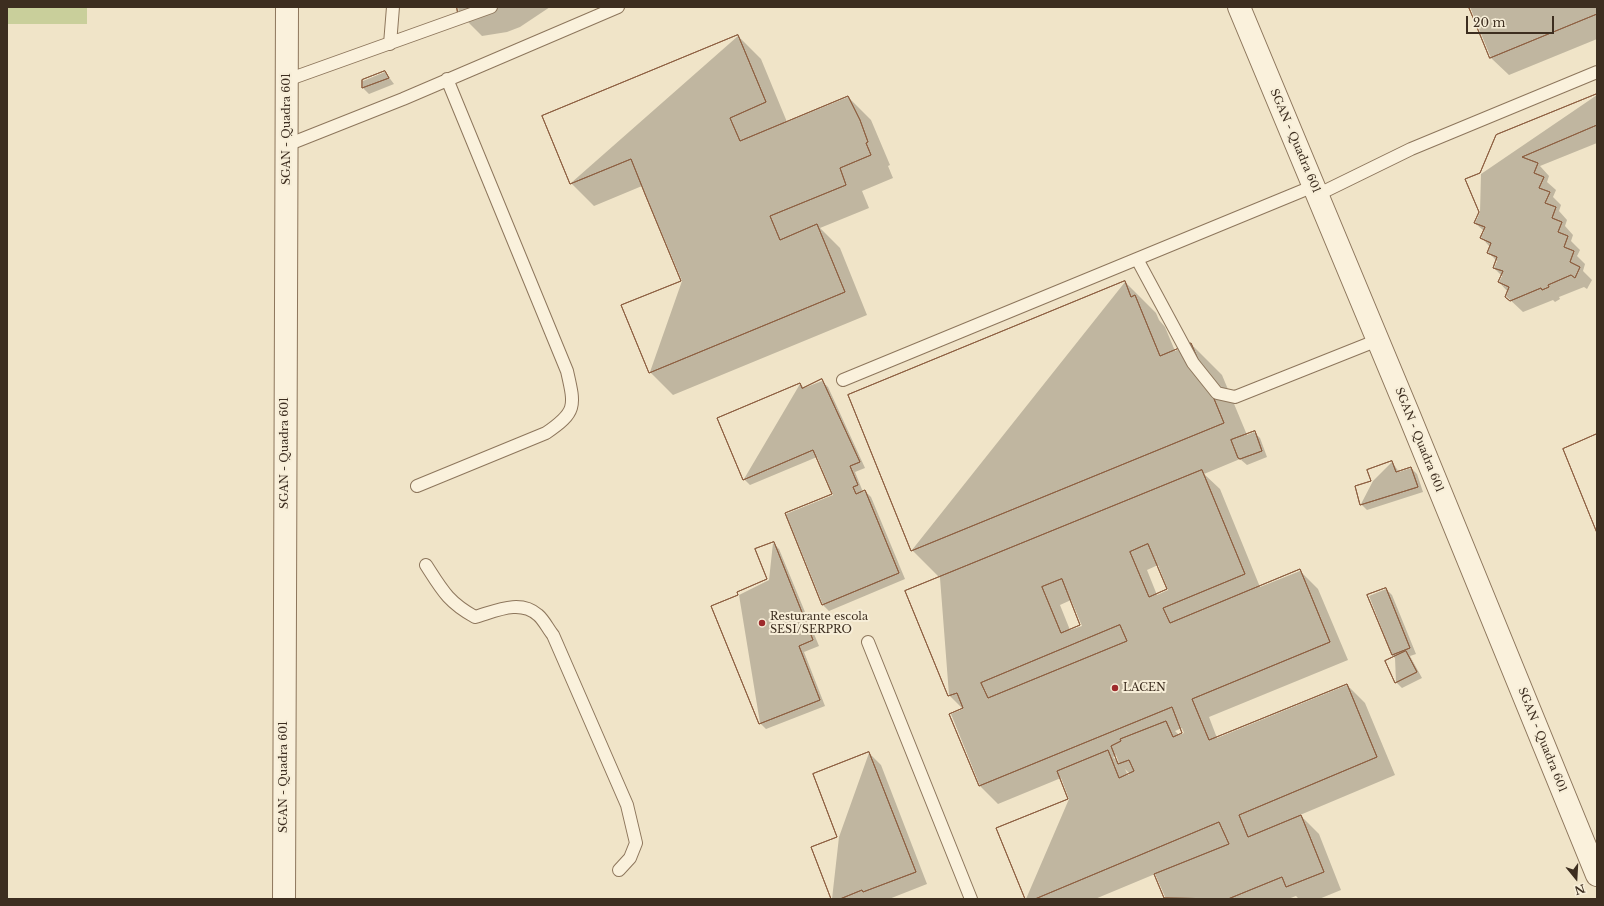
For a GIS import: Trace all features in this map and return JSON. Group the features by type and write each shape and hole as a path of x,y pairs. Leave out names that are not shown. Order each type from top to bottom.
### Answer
{"street":[{"name":"SGAN - Quadra 601","path":"284,899 287,7"},
{"name":"SGAN - Quadra 601","path":"1239,7 1378,340 1597,875"}],"lane":[{"path":"390,44 393,7"},
{"path":"287,80 491,7"},
{"path":"287,145 618,7"},
{"path":"843,380 1137,259 1315,190 1597,72"},
{"path":"417,486 546,433 562,422 572,408 572,396 567,371 447,79"},
{"path":"1137,259 1193,363 1217,394 1235,397 1378,340"},
{"path":"426,565 445,594 457,607 475,616 515,606 526,607 538,615 553,635 627,805 636,843 630,858 618,870"},
{"path":"868,642 971,899"}],"green space":[{"path":"7,7 87,7 87,24 7,24"}],"building":[{"path":"457,7 490,7 458,13"},
{"path":"457,7 490,7 458,13"},
{"path":"1469,7 1597,7 1597,14 1490,58"},
{"path":"1469,7 1597,7 1597,14 1490,58"},
{"path":"738,35 766,102 730,118 740,141 848,96 860,120 871,155 840,168 846,185 770,216 780,240 817,224 845,292 649,373 621,305 681,281 631,159 570,184 542,116"},
{"path":"738,35 766,102 730,118 740,141 848,96 860,120 871,155 840,168 846,185 770,216 780,240 817,224 845,292 649,373 621,305 681,281 631,159 570,184 542,116"},
{"path":"385,71 389,78 362,88 362,80"},
{"path":"385,71 389,78 362,88 362,80"},
{"path":"1597,94 1597,125 1522,157 1538,163 1534,173 1544,177 1539,188 1550,192 1545,203 1556,207 1552,218 1562,222 1558,232 1568,236 1564,247 1574,251 1570,262 1580,267 1575,278 1571,275 1548,285 1549,287 1542,290 1541,288 1510,301 1505,297 1509,287 1498,282 1503,271 1493,268 1497,257 1487,253 1491,243 1480,238 1485,227 1474,223 1479,212 1465,179 1480,173 1496,135"},
{"path":"1597,94 1597,125 1522,157 1538,163 1534,173 1544,177 1539,188 1550,192 1545,203 1556,207 1552,218 1562,222 1558,232 1568,236 1564,247 1574,251 1570,262 1580,267 1575,278 1571,275 1548,285 1549,287 1542,290 1541,288 1510,301 1505,297 1509,287 1498,282 1503,271 1493,268 1497,257 1487,253 1491,243 1480,238 1485,227 1474,223 1479,212 1465,179 1480,173 1496,135"},
{"path":"1125,281 1131,297 1135,295 1160,356 1191,343 1224,423 911,551 848,395"},
{"path":"1125,281 1131,297 1135,295 1160,356 1191,343 1224,423 911,551 848,395"},
{"path":"822,379 860,462 850,466 858,485 853,487 856,494 865,490 899,573 822,605 785,513 832,494 813,450 743,480 717,418 800,383 802,388"},
{"path":"822,379 860,462 850,466 858,485 853,487 856,494 865,490 899,573 822,605 785,513 832,494 813,450 743,480 717,418 800,383 802,388"},
{"path":"1255,431 1262,451 1240,459 1238,458 1231,440"},
{"path":"1255,431 1262,451 1240,459 1238,458 1231,440"},
{"path":"1597,434 1597,533 1563,449"},
{"path":"1597,434 1597,533 1563,449"},
{"path":"1392,461 1396,472 1411,467 1418,487 1360,505 1355,486 1371,481 1367,470"},
{"path":"1392,461 1396,472 1411,467 1418,487 1360,505 1355,486 1371,481 1367,470"},
{"name":"LACEN","path":"1202,470 1245,574 1163,608 1170,623 1300,569 1330,642 1192,699 1209,740 1347,684 1377,757 1239,815 1248,837 1301,815 1324,872 1286,887 1282,877 1228,899 1164,898 1154,874 1229,844 1219,822 1035,899 1025,899 996,828 1068,799 1057,771 1108,750 1119,778 1134,771 1129,760 1118,764 1111,746 1121,741 1120,739 1166,721 1173,737 1182,733 1172,707 979,786 949,714 963,708 957,693 948,696 905,591","holes":["1148,544 1167,589 1149,597 1130,552","1062,579 1080,625 1061,633 1042,587","1120,625 1127,641 988,698 981,683"]},
{"name":"LACEN","path":"1202,470 1245,574 1163,608 1170,623 1300,569 1330,642 1192,699 1209,740 1347,684 1377,757 1239,815 1248,837 1301,815 1324,872 1286,887 1282,877 1228,899 1164,898 1154,874 1229,844 1219,822 1035,899 1025,899 996,828 1068,799 1057,771 1108,750 1119,778 1134,771 1129,760 1118,764 1111,746 1121,741 1120,739 1166,721 1173,737 1182,733 1172,707 979,786 949,714 963,708 957,693 948,696 905,591","holes":["1148,544 1167,589 1149,597 1130,552","1062,579 1080,625 1061,633 1042,587","1120,625 1127,641 988,698 981,683"]},
{"name":"Resturante escola SESI/SERPRO","path":"774,542 813,640 799,646 820,700 759,724 711,606 738,595 737,592 767,579 755,549"},
{"name":"Resturante escola SESI/SERPRO","path":"774,542 813,640 799,646 820,700 759,724 711,606 738,595 737,592 767,579 755,549"},
{"path":"1386,588 1410,648 1392,655 1367,595"},
{"path":"1386,588 1410,648 1392,655 1367,595"},
{"path":"1406,651 1417,672 1395,683 1385,661"},
{"path":"1406,651 1417,672 1395,683 1385,661"},
{"path":"869,752 916,872 863,892 862,890 840,899 831,899 811,847 837,837 813,774"},
{"path":"869,752 916,872 863,892 862,890 840,899 831,899 811,847 837,837 813,774"}],"place":[{"name":"Resturante escola SESI/SERPRO","path":"762,623"},
{"name":"LACEN","path":"1115,688"}]}
